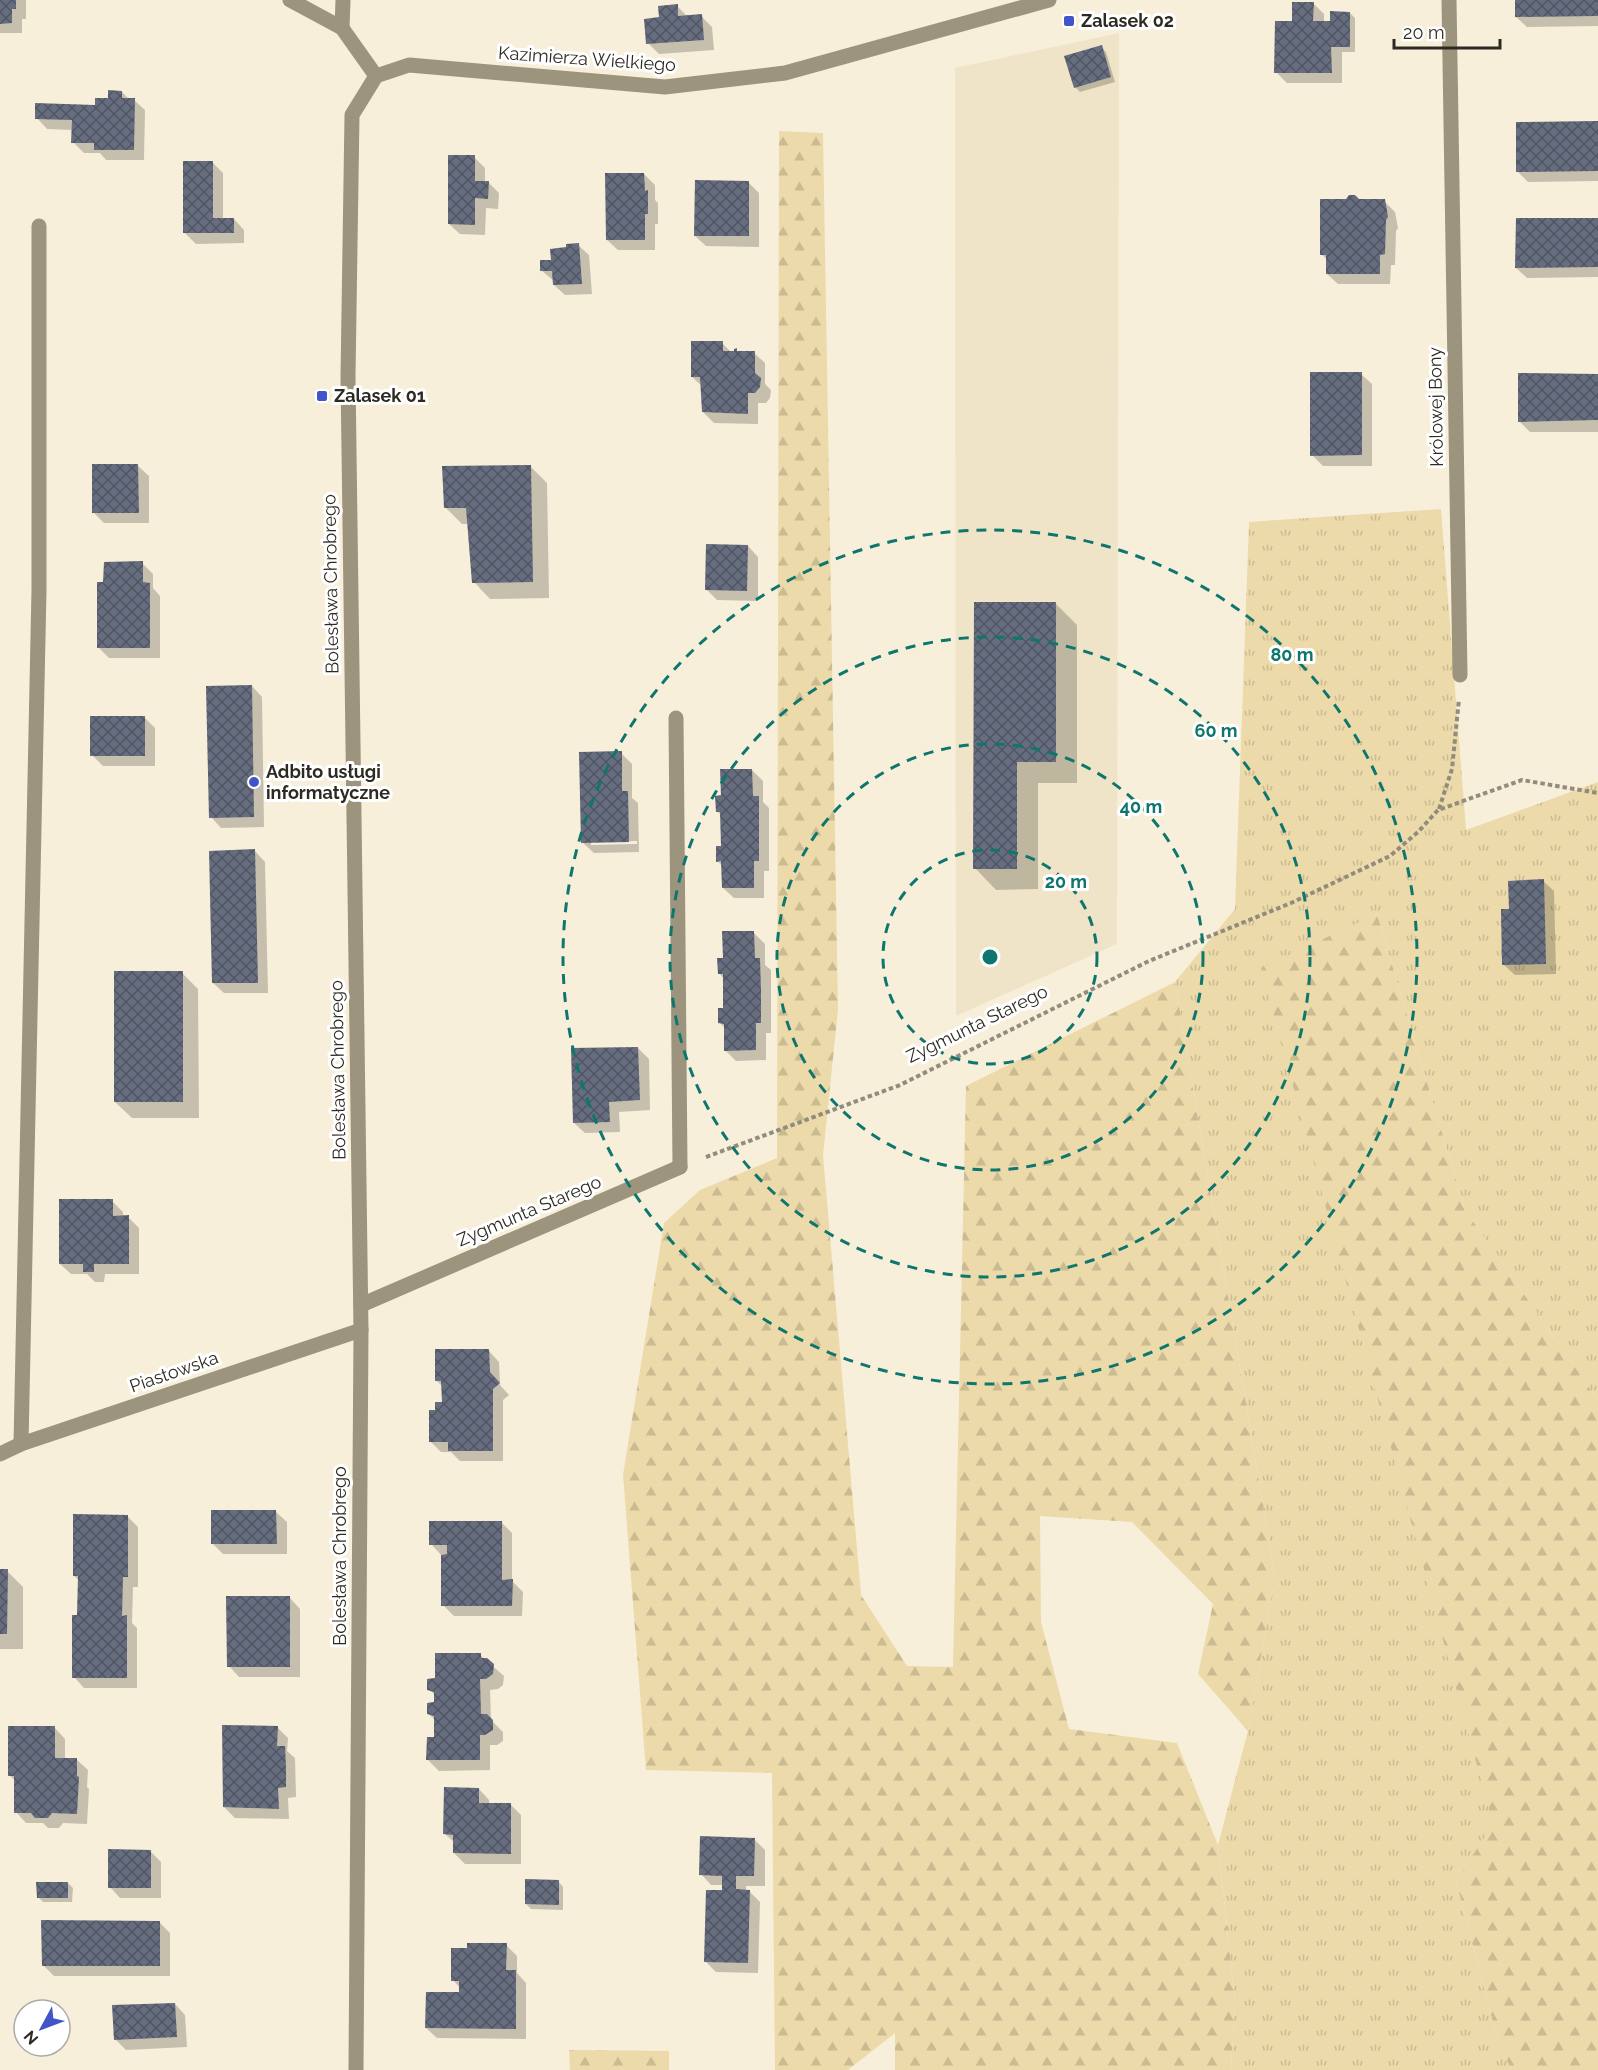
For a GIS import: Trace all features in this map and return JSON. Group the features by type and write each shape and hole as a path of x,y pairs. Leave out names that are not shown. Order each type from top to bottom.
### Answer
{"street":[{"path":"290,0 342,28 376,76"},
{"path":"342,28 343,0"},
{"name":"Kazimierza Wielkiego","path":"376,76 409,64 665,87 785,74 1049,0"},
{"name":"Królowej Bony","path":"1449,0 1460,675"},
{"name":"Bolesława Chrobrego","path":"356,2070 361,1305 348,365 352,116 376,76"},
{"path":"21,1444 39,602 39,226"},
{"path":"676,718 680,1167"},
{"name":"Zygmunta Starego","path":"361,1305 680,1167"},
{"name":"Piastowska","path":"0,1454 21,1444 361,1330"}],"path":[{"path":"1438,810 1452,769 1460,675"},
{"name":"Zygmunta Starego","path":"680,1167 900,1085 1149,961 1291,903 1390,856 1418,832 1438,810 1522,780 1598,794"}],"shaded area":[{"path":"1119,33 1117,944 956,1016 955,68"}],"green space":[{"path":"779,131 823,133 838,1010 823,1155 861,1595 907,1666 953,1667 966,1086 1175,982 1275,1576 1248,1731 1198,1674 1213,1604 1132,1522 1040,1516 1041,1622 1069,1729 1177,1743 1218,1845 1235,2002 1231,2070 895,2070 895,2033 848,2070 775,2070 772,1773 646,1770 623,1475 664,1223 700,1190 777,1158"},
{"path":"1441,509 1466,830 1598,782 1598,1400 1465,1210 1377,914 1493,1825 1456,1881 1500,2049 1512,2070 1231,2070 1235,2002 1218,1845 1248,1731 1275,1576 1175,982 1235,909 1249,522"},
{"path":"1377,914 1465,1210 1598,1400 1598,2070 1512,2070 1500,2049 1456,1881 1493,1824 1261,968"},
{"path":"569,2050 669,2051 669,2070 570,2070"}],"building":[{"path":"0,0 16,0 16,9 12,9 12,23 0,24"},
{"path":"1515,0 1598,0 1598,16 1515,17"},
{"path":"1292,2 1314,2 1313,21 1330,21 1330,11 1350,12 1350,47 1331,47 1332,73 1274,73 1275,21 1292,21"},
{"path":"678,4 678,16 702,14 704,40 646,44 644,19 659,17 658,6"},
{"path":"1102,45 1111,77 1074,88 1064,56"},
{"path":"108,90 122,91 122,98 135,98 134,150 94,150 94,143 71,143 72,120 35,119 35,103 95,105 95,98 108,98"},
{"path":"1598,121 1598,171 1516,172 1516,122"},
{"path":"448,155 475,155 475,181 489,181 488,199 475,198 475,225 448,224"},
{"path":"183,161 213,161 213,218 234,218 234,233 183,233"},
{"path":"605,173 644,173 645,191 648,190 645,240 606,240"},
{"path":"695,180 749,181 749,236 694,236"},
{"path":"1349,195 1355,195 1359,199 1385,199 1388,217 1385,254 1380,255 1380,274 1326,274 1326,255 1320,255 1320,199 1346,199"},
{"path":"1516,218 1598,218 1598,267 1515,268"},
{"path":"579,243 582,284 553,285 552,271 540,271 540,260 551,260 550,249"},
{"path":"691,341 723,341 723,351 734,351 737,348 737,351 755,351 755,373 761,378 760,387 755,393 748,393 748,414 702,412 700,377 691,377"},
{"path":"1310,372 1362,372 1362,455 1310,456"},
{"path":"1518,373 1598,374 1598,420 1518,422"},
{"path":"92,464 138,464 139,513 92,513"},
{"path":"531,465 533,582 472,583 466,508 444,508 442,466"},
{"path":"706,544 748,545 747,591 705,590"},
{"path":"143,561 143,582 150,583 150,648 97,648 97,582 103,582 104,562"},
{"path":"974,602 1056,602 1056,762 1017,762 1017,869 973,869"},
{"path":"252,685 254,817 209,818 206,686"},
{"path":"90,716 145,716 145,756 90,756"},
{"path":"622,751 622,791 628,791 629,842 581,843 579,752"},
{"path":"720,769 752,769 753,796 759,796 759,861 754,861 754,888 722,888 721,861 716,862 716,846 721,846 720,812 716,812 715,796 721,795"},
{"path":"255,849 258,983 212,983 209,851"},
{"path":"1544,879 1546,964 1502,965 1501,909 1509,909 1508,881"},
{"path":"722,931 754,931 755,958 760,958 761,991 761,1023 756,1023 756,1050 724,1051 724,1024 718,1023 718,1008 723,1008 723,974 718,974 717,958 723,958"},
{"path":"114,971 183,971 183,1102 114,1102"},
{"path":"638,1047 640,1100 609,1102 610,1122 573,1123 571,1048"},
{"path":"59,1199 113,1199 113,1216 129,1215 129,1264 94,1264 94,1272 83,1272 83,1264 59,1264"},
{"path":"435,1349 489,1349 490,1372 500,1383 493,1389 493,1451 448,1451 448,1442 429,1442 429,1410 435,1410 435,1402 442,1402 441,1381 435,1381"},
{"path":"211,1510 276,1510 277,1544 211,1544"},
{"path":"73,1514 128,1515 128,1577 123,1577 122,1616 127,1615 127,1678 72,1678 72,1615 77,1615 78,1576 73,1576"},
{"path":"429,1521 502,1521 502,1580 513,1579 512,1606 441,1606 441,1555 447,1554 447,1545 429,1545"},
{"path":"0,1569 8,1569 7,1634 0,1634"},
{"path":"226,1596 290,1596 290,1667 227,1667"},
{"path":"435,1653 481,1653 481,1658 487,1658 494,1664 493,1674 486,1679 480,1679 481,1714 487,1714 493,1720 493,1730 480,1735 480,1760 426,1760 427,1737 434,1737 434,1716 427,1714 427,1703 434,1702 434,1692 427,1690 427,1679 435,1678"},
{"path":"222,1725 278,1726 277,1746 285,1746 286,1768 286,1787 278,1788 279,1809 223,1807"},
{"path":"8,1726 55,1726 55,1758 77,1758 77,1776 79,1777 77,1814 52,1813 48,1818 35,1818 31,1813 14,1813 14,1776 8,1776"},
{"path":"444,1787 479,1788 479,1803 511,1803 511,1854 453,1853 453,1835 443,1834"},
{"path":"700,1836 755,1838 754,1876 736,1876 736,1889 750,1890 748,1963 704,1962 706,1890 722,1890 722,1876 699,1875"},
{"path":"108,1849 151,1850 151,1888 108,1888"},
{"path":"525,1879 559,1880 559,1905 525,1904"},
{"path":"36,1882 68,1882 68,1898 37,1898"},
{"path":"41,1920 160,1921 160,1966 42,1966"},
{"path":"467,1943 507,1943 506,1970 516,1970 516,2029 425,2028 426,1992 459,1992 459,1981 451,1981 451,1948 467,1948"},
{"path":"175,2003 177,2037 114,2040 112,2005"}],"place":[{"name":"Zalasek 02","path":"1069,21"},
{"name":"Zalasek 01","path":"322,396"},
{"name":"Adbito usługi informatyczne","path":"254,782"}]}
